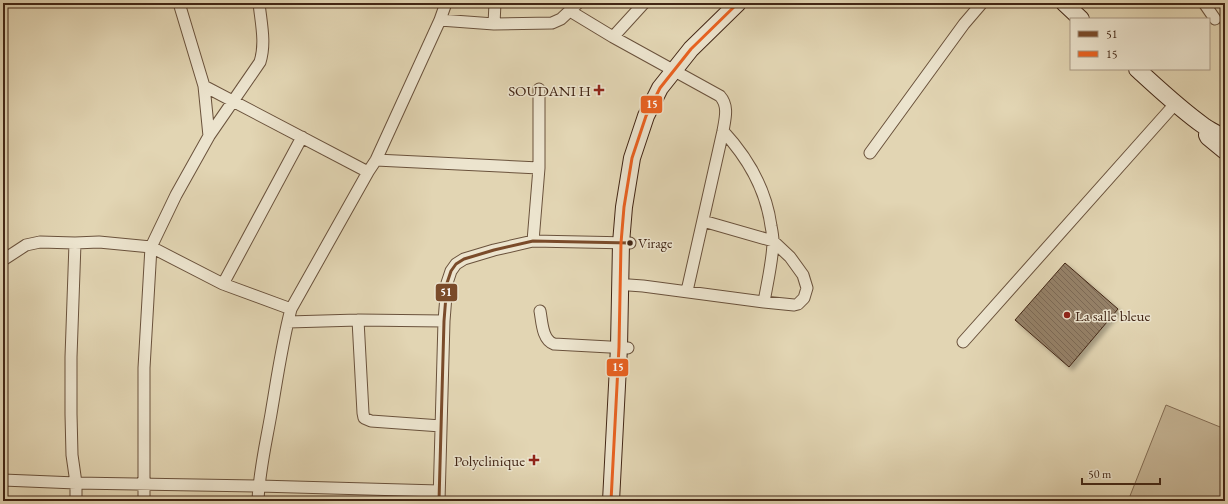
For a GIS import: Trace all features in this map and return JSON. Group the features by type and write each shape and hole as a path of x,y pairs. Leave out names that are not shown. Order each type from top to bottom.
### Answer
{"main road":[{"path":"611,501 629,286 624,208 632,158 646,116 656,94 691,49 738,3"},
{"path":"1064,3 1080,18"},
{"path":"1139,70 1175,104 1206,127 1225,138"},
{"path":"1206,127 1208,137 1225,151"},
{"path":"619,501 626,243"}],"street":[{"path":"180,3 204,86 209,136"},
{"path":"144,501 144,368 151,247 176,195 209,136 260,62 263,53 263,41 259,3"},
{"path":"258,501 259,486 288,322 292,309 376,160 440,20 446,3"},
{"path":"494,24 495,3"},
{"path":"613,37 644,3"},
{"path":"870,153 964,24 982,3"},
{"path":"1204,3 1215,19"},
{"path":"440,20 494,24 552,23 561,19 574,7 613,37 670,75 720,96 726,105 723,131 688,291"},
{"path":"204,86 368,172"},
{"path":"533,241 539,168 539,89"},
{"path":"963,342 1175,104"},
{"path":"723,131 738,148 753,172 765,196 773,241 764,302"},
{"path":"223,284 302,137"},
{"path":"376,160 539,168"},
{"path":"629,286 688,291 764,302 798,304 804,298 807,288 803,275 790,257 773,241 703,221"},
{"path":"3,480 76,483 259,486 439,496 444,321 447,283 451,271 456,264 464,259 494,250 533,241 626,243"},
{"path":"3,260 26,246 40,242 75,244 99,242 151,247 223,284 292,309"},
{"path":"75,244 71,358 71,407 72,455 76,483 76,501"},
{"path":"540,311 547,340 550,343 623,347"},
{"path":"288,322 358,320 444,321"},
{"path":"358,320 364,418 371,421 441,426"}],"lane":[{"path":"3,39 4,3"}],"shaded area":[{"path":"1166,405 1225,429 1225,501 1128,501"}],"building":[{"name":"La salle bleue","path":"1065,263 1118,309 1069,367 1015,320"}],"transit line":[{"name":"15","path":"611,501 619,347 621,243 624,207 632,158 646,116 660,88 691,49 738,3"},
{"name":"51","path":"439,501 444,321 447,283 451,271 456,264 464,259 494,250 533,241 630,243"}],"place":[{"name":"SOUDANI H","path":"599,90"},
{"name":"Virage","path":"630,243"},
{"name":"La salle bleue","path":"1067,315"},
{"name":"Polyclinique","path":"534,460"}]}
